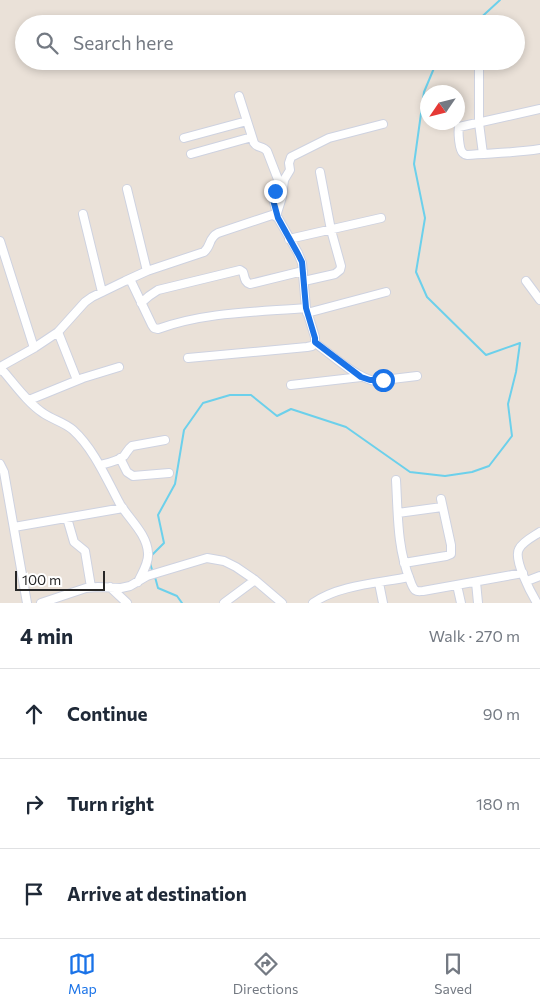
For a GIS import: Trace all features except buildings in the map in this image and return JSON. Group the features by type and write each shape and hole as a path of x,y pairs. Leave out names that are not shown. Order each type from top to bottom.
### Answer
{"street":[{"path":"479,70 479,123 483,154"},
{"path":"239,96 252,137 256,145 267,150 279,182 279,188 272,194 278,216 298,254 303,270 306,311 315,342 361,377 375,381 417,376"},
{"path":"540,109 459,127 458,130 461,151 467,155 507,153 540,148"},
{"path":"184,138 247,121"},
{"path":"278,216 284,180 290,170 289,163 291,157 329,138 383,124"},
{"path":"191,154 252,137"},
{"path":"304,281 335,274 340,270 341,266 331,230 320,172"},
{"path":"127,189 147,272"},
{"path":"83,214 102,292"},
{"path":"138,582 148,562 146,544 123,508 100,466 74,430 42,412 0,368 58,332 85,302 102,292 147,272 204,252 209,248 213,236 218,233 272,215 278,216"},
{"path":"289,239 381,218"},
{"path":"0,241 34,348"},
{"path":"141,303 158,290 240,270 243,272 247,283 250,284 303,270"},
{"path":"130,279 152,325 158,329 192,318 306,311 386,292"},
{"path":"526,281 540,300"},
{"path":"58,332 77,380"},
{"path":"188,358 307,347 312,346 315,342"},
{"path":"29,400 93,374 119,367"},
{"path":"291,385 361,377"},
{"path":"100,466 120,458 132,446 166,440"},
{"path":"120,458 127,472 133,476 169,473"},
{"path":"0,464 4,472 27,603"},
{"path":"396,480 400,542 404,563 414,589 418,591 523,573"},
{"path":"398,513 441,503 451,545 451,554 446,556 404,563"},
{"path":"14,527 123,508"},
{"path":"67,518 74,542 85,552 91,588"},
{"path":"537,603 519,566 517,550 540,532"},
{"path":"41,603 91,588 121,588 130,586 147,576 207,558 230,564 255,580 282,603"},
{"path":"526,581 540,576"},
{"path":"313,603 336,591 409,577"},
{"path":"224,603 255,580"},
{"path":"476,582 478,603"},
{"path":"379,583 383,603"},
{"path":"457,585 462,603"},
{"path":"110,587 127,603"},
{"path":"68,594 70,603"}],"waterway":[{"path":"484,15 500,0"},
{"path":"150,557 164,543 158,515 175,484 184,430 203,403 230,395 251,395 277,416 291,409 346,427 410,472 445,476 472,472 489,466 512,436 508,404 516,372 520,343 486,355 427,297 416,272 425,218 414,164 424,92 433,70"},
{"path":"150,563 153,573"},
{"path":"155,577 158,588 177,596 182,603"}],"route":[{"path":"275,191 272,196 278,218 302,262 304,296 315,342 361,377 375,381 383,380"}]}
